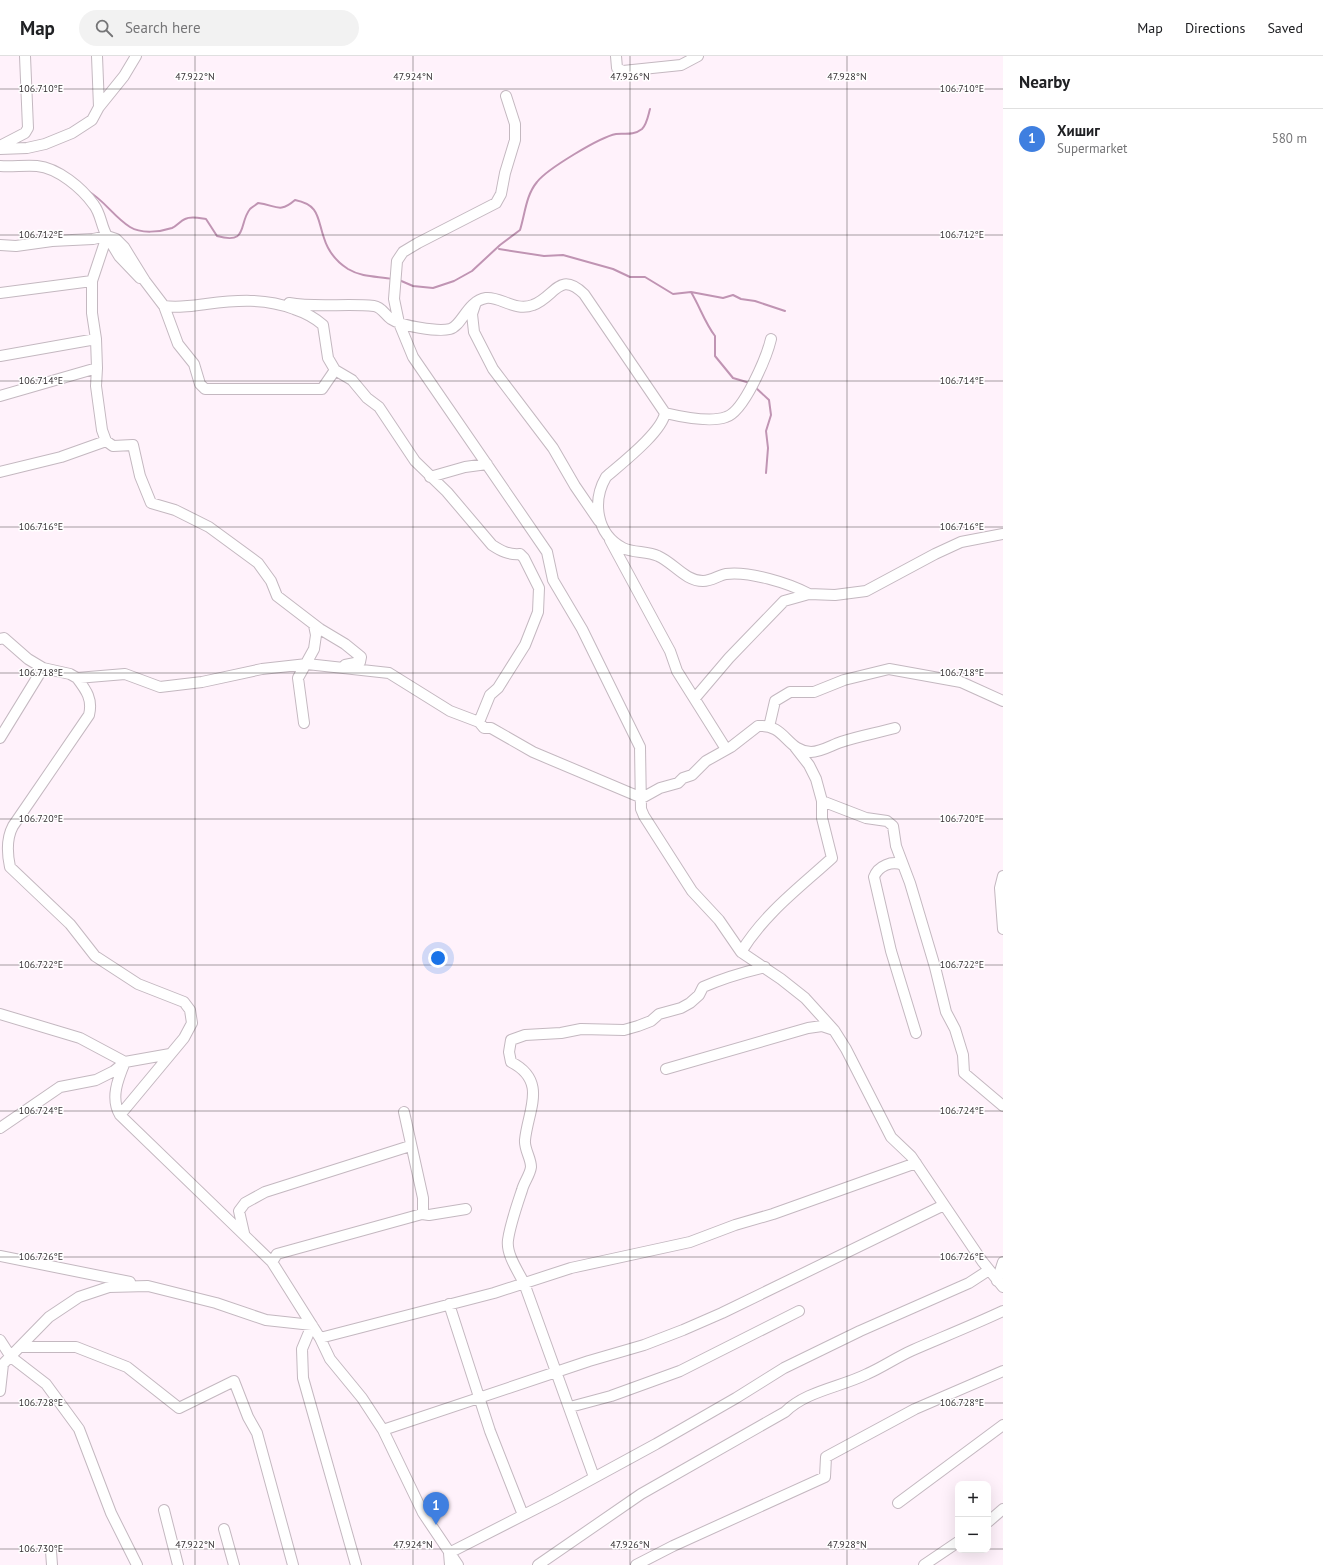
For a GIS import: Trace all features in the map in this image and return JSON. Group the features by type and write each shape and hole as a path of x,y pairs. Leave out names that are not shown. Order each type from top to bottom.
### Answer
{"street":[{"path":"0,148 25,133 28,128 25,56"},
{"path":"97,56 99,107"},
{"path":"0,148 27,148 45,144 72,133 92,120 99,107 124,76 136,56"},
{"path":"616,56 617,68 623,71 681,65 698,56"},
{"path":"506,96 516,124 515,140 504,173 501,194 496,203 488,209 448,227 403,252 397,261 394,299 400,323 413,357 546,552 553,580 582,629 640,747 642,809 644,816 666,851 692,891 719,920 741,952 765,967 806,998 834,1030 846,1049 890,1137 912,1156 944,1205 1000,1284"},
{"path":"0,166 36,166 50,169 59,173 94,205 107,236 92,282 92,313 96,339 96,386 102,430 106,442 113,446 132,445 140,476 151,503 175,510 209,527 258,563 271,581 277,596 314,625 345,644 361,657 360,662 335,666"},
{"path":"0,245 16,246 52,241 93,239 107,236 116,239 124,247 145,281 164,306 178,344 194,364 200,384 206,389 322,389 334,370"},
{"path":"0,293 92,282"},
{"path":"281,304 376,306 390,319 400,323 428,329 450,329 456,325 465,312 477,301 487,298 524,307 534,305 557,288 567,284 574,284 584,294 665,413 664,421 656,430 606,477 598,496 599,521"},
{"path":"164,306 180,308 240,300 257,300 281,304 311,315 323,325 328,358 334,370 352,380 367,398 380,407 415,461 430,477 448,492 492,545 500,551 510,555 520,554 524,558 540,588 538,612 533,623 531,634 498,688 490,696 479,722"},
{"path":"477,301 472,314 474,332 490,365 501,382 552,448 575,486 608,535 670,651 677,671 726,750"},
{"path":"0,356 96,339"},
{"path":"665,413 686,418 727,417 734,412 761,371 771,339"},
{"path":"0,396 97,368"},
{"path":"0,472 62,457 106,442"},
{"path":"430,477 465,467 487,464"},
{"path":"695,698 729,658 784,601 809,594 835,595 866,591 946,548 970,540 1002,534"},
{"path":"608,535 623,548 657,556 674,566 685,576 703,581 725,574 742,575 781,582 809,594"},
{"path":"304,723 298,678 302,668 308,664 314,649 316,635 314,625"},
{"path":"1,636 28,660 43,668 70,674 77,678 89,695 91,706 89,715 14,826 7,845 10,867 70,924 95,956 138,984 184,1002 190,1010 192,1023 184,1038 120,1115"},
{"path":"77,678 125,674 160,687 202,682 262,669 308,664 388,673 450,711 479,722 484,728 491,728 533,752 642,798"},
{"path":"0,738 43,668"},
{"path":"769,727 775,702 790,692 814,692 844,680 889,669 909,671 961,682 1003,701"},
{"path":"642,798 660,788 678,783 692,775 706,760 726,750 758,726 769,727 783,733 801,754 814,773 822,800 822,818 832,858 770,913 753,932 741,952"},
{"path":"795,747 812,752 847,740 895,728"},
{"path":"822,800 866,818 887,821 893,826 896,846 918,910 946,1012 955,1029 963,1055 964,1073 1003,1106"},
{"path":"903,865 899,863 883,866 876,872 874,877 891,951 916,1033"},
{"path":"1003,876 1000,888 1000,902 1003,929"},
{"path":"594,1478 570,1407 555,1372 524,1283 510,1253 508,1241 522,1189 531,1167 524,1142 533,1108 531,1081 523,1068 511,1062 509,1052 511,1040 526,1035 561,1033 581,1029 624,1030 638,1026 651,1021 659,1014 681,1008 690,1003 699,995 703,987 728,979 739,973 765,967"},
{"path":"0,1014 80,1038 125,1062"},
{"path":"666,1069 808,1028 822,1026 834,1030"},
{"path":"0,1128 60,1087 96,1080 114,1071 125,1062 170,1054"},
{"path":"125,1062 114,1097 116,1109 120,1115 245,1234 272,1262 320,1338 330,1359 362,1398 383,1430 423,1513 458,1565"},
{"path":"404,1112 410,1146 423,1198 423,1214"},
{"path":"245,1234 239,1211 245,1203 265,1192 410,1146"},
{"path":"320,1338 494,1293 571,1268 690,1242 916,1163"},
{"path":"383,1430 555,1372 644,1345 682,1330 722,1313 944,1205"},
{"path":"272,1262 277,1254 302,1246 423,1214 429,1215 466,1209"},
{"path":"0,1256 148,1286 216,1303 266,1320 312,1325"},
{"path":"1000,1284 1003,1262"},
{"path":"449,1553 594,1478 736,1398 784,1368 860,1331 969,1283 989,1270"},
{"path":"0,1391 4,1364 49,1317 79,1297 110,1287 148,1286"},
{"path":"449,1304 490,1432 523,1515"},
{"path":"570,1407 611,1396 680,1371 799,1311"},
{"path":"538,1565 641,1494 816,1393 867,1374 912,1350 972,1326 1003,1311"},
{"path":"312,1325 302,1349 303,1378 356,1565"},
{"path":"0,1340 11,1357 46,1384 79,1429 111,1513 137,1565"},
{"path":"20,1347 76,1347 127,1367 179,1408 234,1381 248,1418 257,1433 294,1565"},
{"path":"636,1565 679,1543 825,1477 826,1457 915,1409 1003,1371"},
{"path":"898,1503 1003,1425"},
{"path":"991,1519 1003,1509"},
{"path":"164,1510 178,1565"},
{"path":"224,1529 234,1565"},
{"path":"924,1565 955,1544"},
{"path":"51,1551 52,1565"},
{"path":"449,1553 450,1565"}],"waterway":[{"path":"399,280 413,286 433,288 454,281 472,271 500,245 520,230 530,193 533,187 543,176 562,162 608,136 639,131 645,125 650,109"},
{"path":"88,191 99,199 124,223 134,229 151,232 162,231 174,227 185,219 206,219 217,236 227,238 234,238 241,232 246,215 250,209 258,203 281,208 295,200 303,202 309,205 316,213 328,247 333,256 340,263 359,274 393,279"},
{"path":"499,249 544,256 563,255 613,269 630,277 645,277 673,294 691,292 723,298 733,295 741,299 755,301 785,311"},
{"path":"691,292 708,326 715,336 715,356 733,378 750,383"},
{"path":"755,387 769,400 771,415 766,431 768,448 766,473"}],"place":[{"name":"Хишиг","path":"436,1525"}]}
